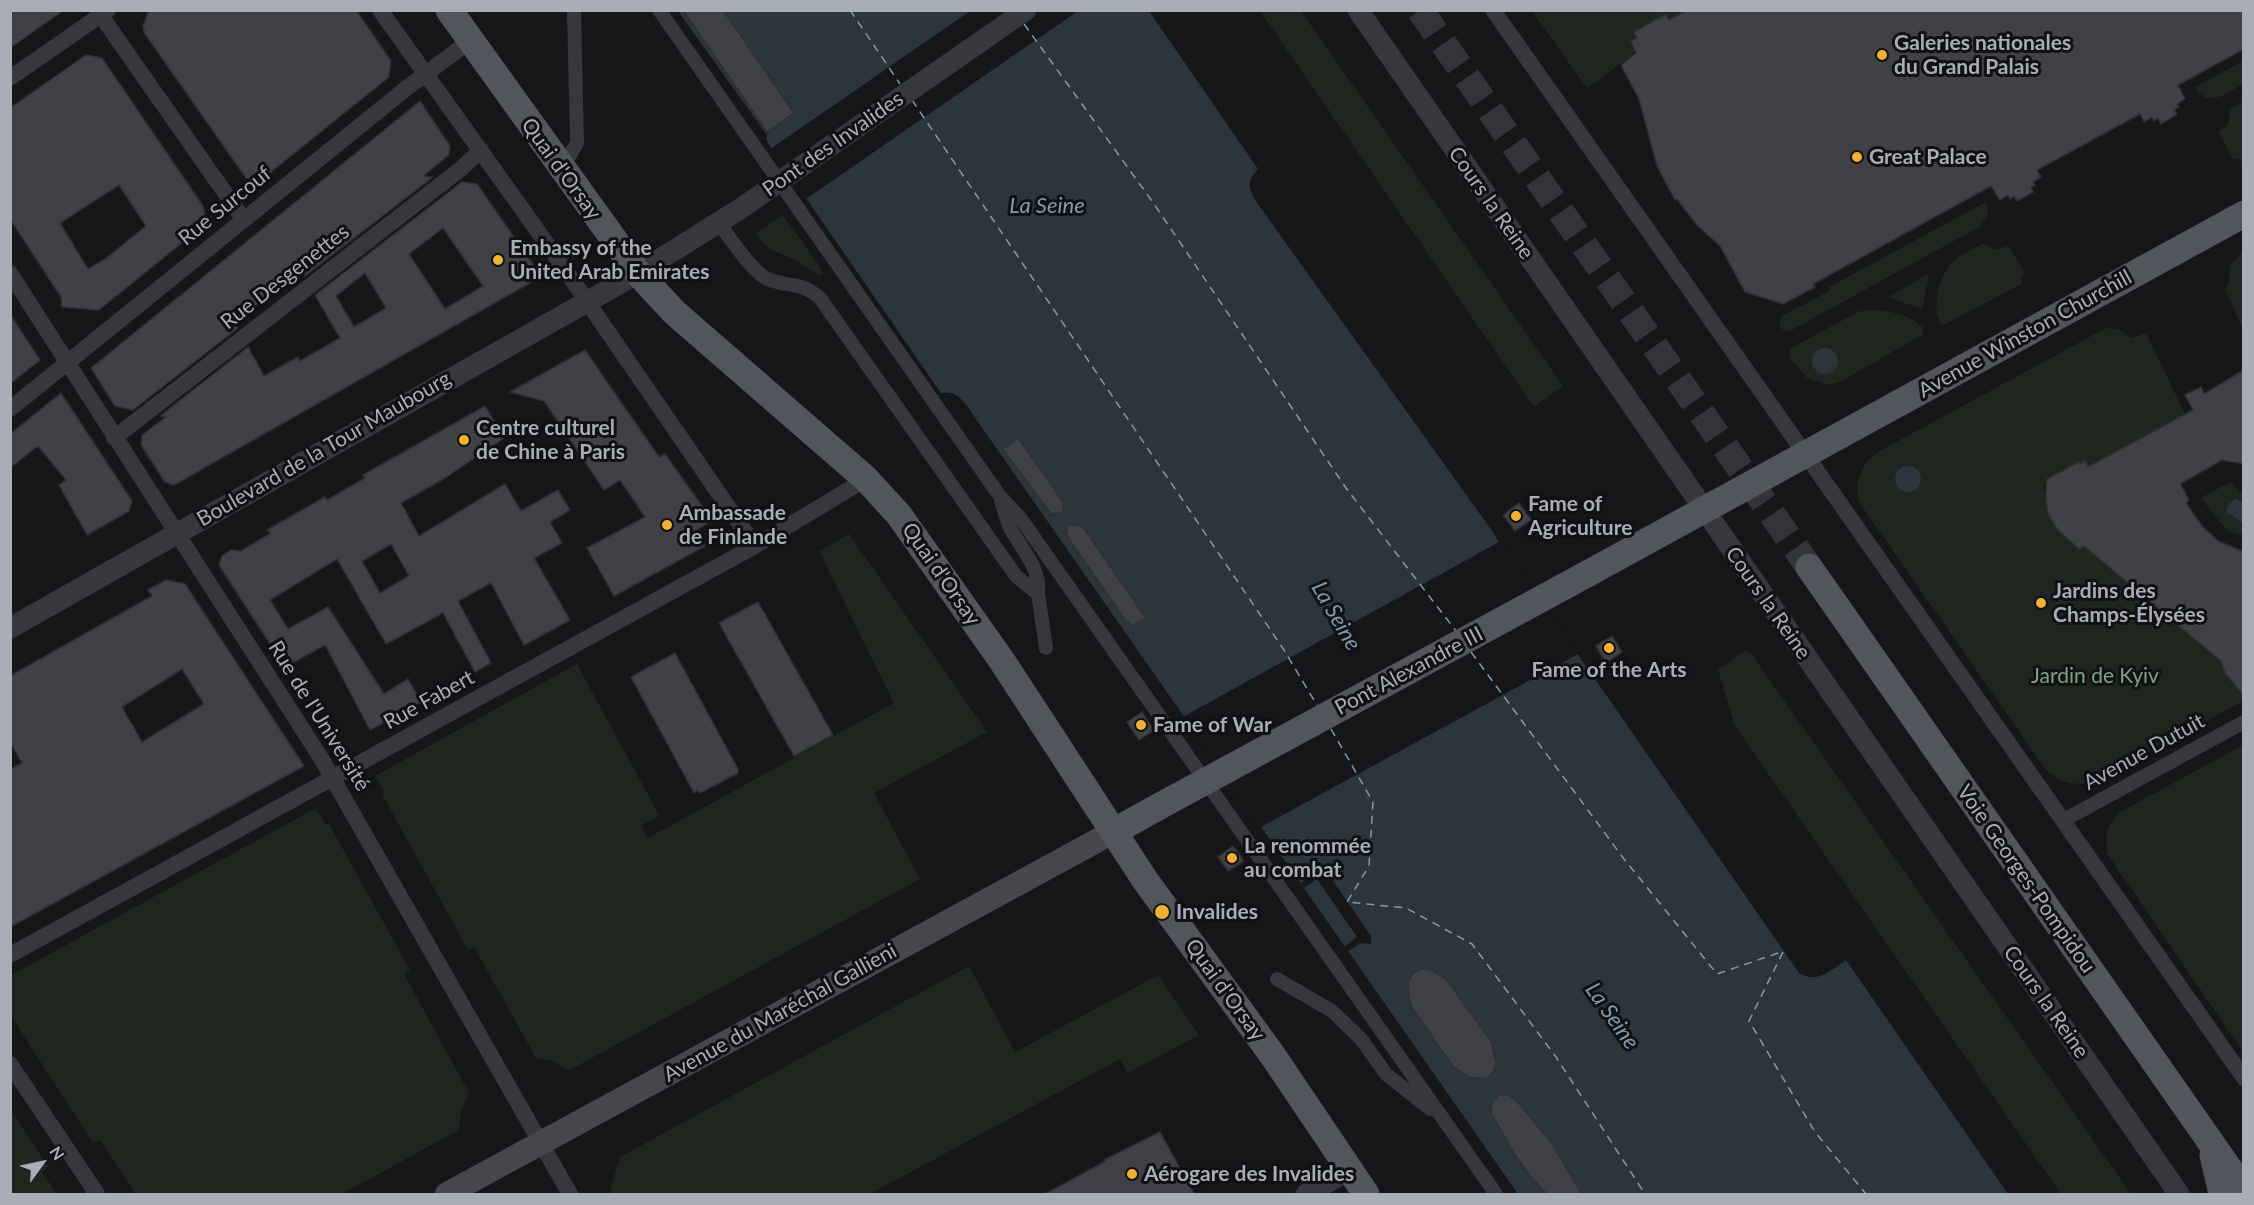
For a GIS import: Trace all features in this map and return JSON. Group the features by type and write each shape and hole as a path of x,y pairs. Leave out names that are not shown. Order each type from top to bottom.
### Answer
{"main road":[{"name":"Quai d'Orsay","path":"449,10 561,170 638,273 674,312 866,479 883,495 906,524 1007,669 1113,832 1273,1056 1366,1194"},
{"name":"Avenue Winston Churchill","path":"1704,511 2244,214"},
{"name":"Pont Alexandre III","path":"1113,832 1704,511"},
{"name":"Voie Georges-Pompidou","path":"1809,567 2244,1190"},
{"name":"Avenue du Maréchal Gallieni","path":"447,1194 1113,832"},
{"path":"2210,1142 2222,1194"}],"street":[{"path":"380,10 586,300 755,546"},
{"path":"561,170 577,143 574,10"},
{"path":"658,10 999,495 1021,519 1290,905 1496,1194"},
{"name":"Pont des Invalides","path":"638,273 740,209 1026,10"},
{"name":"Cours la Reine","path":"1358,10 2179,1194"},
{"path":"1493,10 1748,377 1808,455 2244,1078"},
{"path":"10,78 102,12 243,220"},
{"name":"Rue Surcouf","path":"10,409 425,74 470,41"},
{"name":"Rue Desgenettes","path":"114,438 462,168 481,150"},
{"path":"719,223 739,251 767,279 807,288 820,298 1016,576 1038,594"},
{"name":"Rue de l'Université","path":"10,273 333,778 570,1194"},
{"name":"Boulevard de la Tour Maubourg","path":"10,628 586,300 638,273"},
{"name":"Rue Fabert","path":"10,955 755,546 866,479"},
{"path":"999,495 1010,527 1035,569 1046,648"},
{"name":"Avenue Dutuit","path":"2064,820 2244,722"},
{"path":"1277,979 1332,1011 1361,1039 1386,1074 1446,1122"},
{"path":"10,1064 97,1194"},
{"path":"1306,1194 1349,1170"}],"green space":[{"path":"1260,11 1301,11 1563,386 1534,407"},
{"path":"1532,11 1687,11 1669,20 1666,14 1634,32 1637,38 1632,40 1634,50 1631,56 1587,88"},
{"path":"2243,61 2243,84 2231,91 2212,98 2200,94 2195,87"},
{"path":"2243,102 2244,162 2242,163 2239,158 2233,160 2219,132 2228,124 2231,108"},
{"path":"1986,202 1988,215 1979,227 1790,331 1783,330 1779,325 1782,316 1831,290 1829,287"},
{"path":"783,215 824,273 819,276 797,261 768,248 756,233"},
{"path":"1984,243 1995,250 2009,246 2025,274 2020,277 2023,283 1944,325 1941,324 1936,308 1938,290 1945,272 1959,257"},
{"path":"2243,252 2243,329 2225,290 2229,283 2230,265"},
{"path":"1927,275 1929,276 1922,309 1888,297"},
{"path":"1867,310 1897,313 1923,328 1922,335 1842,381 1829,385 1807,378 1789,357 1791,348 1858,312","holes":["1834,351 1838,359 1819,372 1813,366 1812,358"]},
{"name":"Jardins des Champs-Élysées","path":"2106,328 2118,329 2131,338 2146,333 2185,414 2088,467 2085,462 2080,464 2078,462 2048,479 2049,481 2044,484 2047,511 2053,524 2078,548 2084,546 2222,662 2229,679 2243,687 2243,701 2095,781 2075,784 2063,781 2046,770 1859,502 1857,487 1863,468 1878,452"},
{"path":"2230,482 2243,494 2243,503 2235,499 2226,512 2243,523 2243,533 2238,535 2227,531 2201,498"},
{"path":"849,534 987,732 874,793 920,879 568,1071 553,1061 536,1058 474,947 468,950 382,794 385,793 375,776 577,664 659,815 641,826 648,838 894,703 819,551"},
{"path":"1746,650 1752,655 2131,1194 2061,1194 1735,726 1718,670"},
{"path":"2243,745 2243,1052 2108,855 2106,837 2109,827 2120,812"},
{"path":"316,808 326,825 329,824 410,970 404,974 469,1093 461,1112 459,1130 342,1194 136,1194 100,1140 93,1143 11,1016 11,975"},
{"path":"969,966 1015,1052 1158,975 1199,1035 1128,1073 1120,1059 870,1194 613,1194 610,1190 620,1157"},
{"path":"11,1110 48,1167 42,1172 57,1194 11,1194"}],"water":[{"name":"La Seine","path":"678,11 1149,11 1258,169 1250,184 1255,200 1500,542 1799,973 1818,977 1846,960 2008,1194 1518,1194 967,406 953,394 941,393 772,149 766,139 767,135"},
{"path":"1825,348 1834,352 1838,361 1834,370 1825,374 1816,370 1812,361 1816,352"},
{"path":"1908,466 1917,470 1921,479 1917,488 1908,492 1899,488 1895,479 1899,470"},
{"path":"2235,499 2243,503 2243,523 2226,512 2229,504"}],"pier":[{"path":"970,11 1078,11 803,201 769,150"},
{"path":"1497,533 1580,653 1259,828 1181,718 1499,542 1494,535"},
{"path":"1320,862 1371,936 1371,944 1361,943 1348,951 1345,946 1357,937 1317,879 1304,888 1301,883 1313,874 1311,865"}],"building":[{"path":"10,10 64,10 10,48"},
{"path":"149,10 356,10 391,61 389,77 261,180 246,178 145,34 143,26"},
{"path":"683,10 723,10 794,113 767,132"},
{"name":"Great Palace","path":"1687,10 2244,10 2244,49 2178,85 2185,99 2177,104 2179,107 2174,110 2177,114 2161,124 2158,118 2154,121 2152,117 2144,122 2140,114 2037,170 2041,177 2033,182 2035,185 2031,187 2033,192 2017,201 2014,196 2010,199 2008,195 2000,200 1991,186 1813,284 1815,287 1783,304 1745,292 1720,246 1697,225 1677,199 1675,200 1657,166 1639,99 1621,65 1636,53 1631,41 1637,38 1634,32 1666,14 1669,20"},
{"path":"86,55 102,58 203,206 205,214 199,229 99,310 62,307 61,297 10,219 10,108","holes":["119,185 146,226 105,259 88,269 60,223"]},
{"path":"420,101 450,146 449,155 423,176 433,177 305,276 302,270 235,322 238,328 133,410 115,406 91,368"},
{"path":"462,182 477,184 537,270 535,280 174,485 165,482 141,445 142,435 166,417 160,416 248,347 264,376 298,357 300,361 340,338 315,295","holes":["443,228 483,286 445,309 409,254","365,273 386,308 354,327 336,296"]},
{"path":"10,314 40,360 10,384"},
{"path":"585,350 659,457 665,454 712,520 697,530 705,546 614,596 587,548 645,517 620,480 604,490 544,401 510,392"},
{"path":"2244,370 2244,464 2222,460 2180,484 2189,500 2186,503 2202,526 2218,541 2244,552 2244,696 2225,673 2221,661 2084,546 2079,549 2058,530 2048,514 2046,498 2047,479 2079,462 2080,464 2085,461 2088,467 2193,410 2185,395 2201,387 2204,394"},
{"path":"61,393 132,501 129,511 87,535 59,485 66,480 38,446 10,468 10,434"},
{"path":"485,406 504,438 445,478 401,503 419,536 505,484 521,511 558,490 570,510 550,522 562,543 534,558 570,620 524,645 491,583 458,601 491,663 475,672 443,613 386,644 337,559 270,600 288,629 328,607 384,694 408,679 421,702 370,730 325,645 285,667 219,565 222,556 231,550 241,551 271,533 267,530 325,497 327,500 365,478 363,475","holes":["391,544 409,576 380,593 362,561"]},
{"path":"1018,438 1064,503 1062,513 1051,514 1003,449"},
{"path":"1519,503 1531,520 1515,531 1503,515"},
{"path":"1067,524 1082,526 1146,618 1133,626 1126,621 1067,536"},
{"path":"166,580 185,584 304,766 10,927 10,769 22,763 10,742 10,676 152,596 148,590","holes":["182,669 204,704 142,742 122,707"]},
{"path":"758,602 833,735 794,756 719,623"},
{"path":"1612,636 1622,652 1606,663 1596,646"},
{"path":"675,653 738,769 738,773 700,793 698,790 694,793 631,677"},
{"path":"1142,712 1154,730 1139,740 1127,722"},
{"path":"1233,846 1244,861 1228,871 1218,857"},
{"path":"1420,969 1429,969 1446,979 1491,1041 1496,1063 1494,1071 1486,1079 1468,1077 1452,1065 1413,1009 1409,998 1408,982 1413,973"},
{"path":"1498,1095 1509,1095 1519,1104 1551,1142 1582,1194 1547,1194 1531,1177 1515,1155 1491,1113 1492,1104"},
{"name":"Aérogare des Invalides","path":"1160,1132 1194,1194 1045,1194 1106,1161 1104,1160"}],"ferry route":[{"path":"850,10 900,84"},
{"path":"1024,24 1152,201 1346,488 1456,631"},
{"path":"912,100 1284,650 1318,707"},
{"path":"1471,652 1624,859 1717,974 1784,951"},
{"path":"1331,729 1373,802 1369,866 1347,902 1406,908 1472,944 1556,1057 1645,1194"},
{"path":"1783,952 1749,1021 1815,1132 1866,1194"}],"tunnel":[{"path":"1420,10 1809,567"}],"place":[{"name":"Galeries nationales du Grand Palais","path":"1882,55"},
{"name":"Great Palace","path":"1857,157"},
{"name":"Embassy of the United Arab Emirates","path":"498,260"},
{"name":"Centre culturel de Chine à Paris","path":"464,440"},
{"name":"Fame of Agriculture","path":"1516,516"},
{"name":"Ambassade de Finlande","path":"667,525"},
{"name":"Jardins des Champs-Élysées","path":"2041,603"},
{"name":"Fame of the Arts","path":"1609,648"},
{"name":"Fame of War","path":"1141,725"},
{"name":"La renommée au combat","path":"1232,858"},
{"name":"Invalides","path":"1162,912"},
{"name":"Aérogare des Invalides","path":"1132,1174"}],"park label":[{"name":"Jardin de Kyiv","path":"2095,676"}]}
